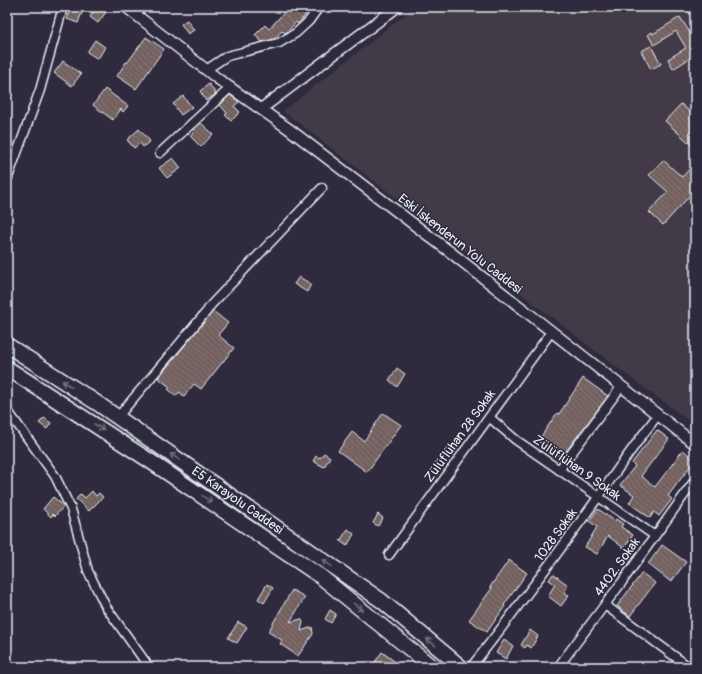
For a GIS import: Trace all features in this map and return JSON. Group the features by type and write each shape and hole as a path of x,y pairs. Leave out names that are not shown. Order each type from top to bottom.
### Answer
{"highway":[{"name":"E5 Karayolu Caddesi","path":"7,345 117,418 382,601 461,667"},
{"name":"E5 Karayolu Caddesi","path":"7,368 150,461 320,576 432,667"}],"street":[{"path":"7,180 40,90 63,7"},
{"name":"Eski İskenderun Yolu Caddesi","path":"126,7 206,70 289,129 454,255 695,444"},
{"path":"206,70 227,56 279,43 296,33 310,21 319,7"},
{"path":"261,109 397,7"},
{"path":"160,153 230,88"},
{"path":"117,418 210,306 322,188"},
{"name":"Zülüflühan 28 Sokak","path":"389,555 551,332"},
{"path":"559,470 621,387"},
{"path":"7,410 55,476 71,509 88,571 106,608 149,667"},
{"name":"1028 Sokak","path":"471,667 658,415"},
{"name":"Zülüflühan 9 Sokak","path":"489,417 516,440 655,536"},
{"name":"4402. Sokak","path":"558,667 695,480"},
{"path":"605,604 689,667"}],"shaded area":[{"path":"415,7 695,7 695,425 631,378 283,111"}],"building":[{"path":"72,7 84,7 78,23 67,19"},
{"path":"97,7 106,12 98,23 90,17"},
{"path":"289,7 306,7 303,12 306,14 298,24 296,22 287,32 285,33 282,31 274,39 262,42 255,35 265,25 269,29"},
{"path":"680,17 695,41 695,55 673,69 668,59 686,48 676,31 654,45 648,35 652,32 653,34"},
{"path":"187,20 194,30 188,34 181,24"},
{"path":"146,37 164,49 136,89 117,76"},
{"path":"95,40 105,47 98,59 87,52"},
{"path":"651,46 661,64 651,69 641,51"},
{"path":"63,61 81,74 72,86 54,73"},
{"path":"209,84 216,94 206,101 200,91"},
{"path":"105,89 128,106 123,112 121,109 113,120 93,105"},
{"path":"230,95 239,102 234,106 240,112 231,121 225,115 227,113 220,105"},
{"path":"183,96 192,107 181,115 173,104"},
{"path":"681,104 695,116 695,148 665,121"},
{"path":"201,123 213,134 201,147 190,136 194,131 193,130"},
{"path":"139,129 150,141 143,147 140,143 134,148 127,140"},
{"path":"173,158 181,168 167,178 159,168"},
{"path":"663,160 682,177 695,163 695,190 663,225 649,212 668,192 649,175"},
{"path":"299,277 311,284 307,292 294,284"},
{"path":"213,311 228,323 218,335 234,348 201,389 194,384 184,396 179,392 176,396 168,389 170,387 158,378"},
{"path":"397,368 405,374 397,387 389,380"},
{"path":"583,378 608,396 561,458 538,441 557,413 559,414"},
{"path":"383,413 401,425 367,472 338,451 352,432 364,441"},
{"path":"44,418 51,423 47,429 39,423"},
{"path":"657,430 669,439 641,476 655,487 683,450 695,460 668,496 672,499 659,516 654,512 650,518 629,503 634,495 620,485 635,466 632,463"},
{"path":"324,453 330,457 324,467 313,461 316,456 320,458"},
{"path":"92,491 96,496 99,493 103,497 89,511 76,499 81,494 85,498"},
{"path":"53,497 64,506 55,516 53,514 51,517 43,509"},
{"path":"598,509 615,521 616,519 623,524 621,527 633,535 624,548 608,536 597,554 585,547 597,527 589,521"},
{"path":"378,514 383,518 378,526 373,523"},
{"path":"348,529 354,534 347,546 340,541"},
{"path":"662,545 686,562 671,582 648,564"},
{"path":"509,560 527,573 487,632 469,620 492,588 490,587"},
{"path":"642,573 655,583 630,616 617,606"},
{"path":"553,574 568,585 564,593 569,595 561,606 548,596 555,584 549,580"},
{"path":"267,584 273,588 264,603 258,599"},
{"path":"292,590 305,597 290,622 301,619 303,622 301,631 312,627 313,634 298,656 280,644 282,640 268,632"},
{"path":"330,610 336,614 331,623 325,619"},
{"path":"238,622 247,627 237,643 228,638"},
{"path":"530,630 538,636 531,648 527,645 525,648 521,645"},
{"path":"504,640 513,646 506,659 496,653"},
{"path":"382,652 402,667 381,667 375,662"}]}
